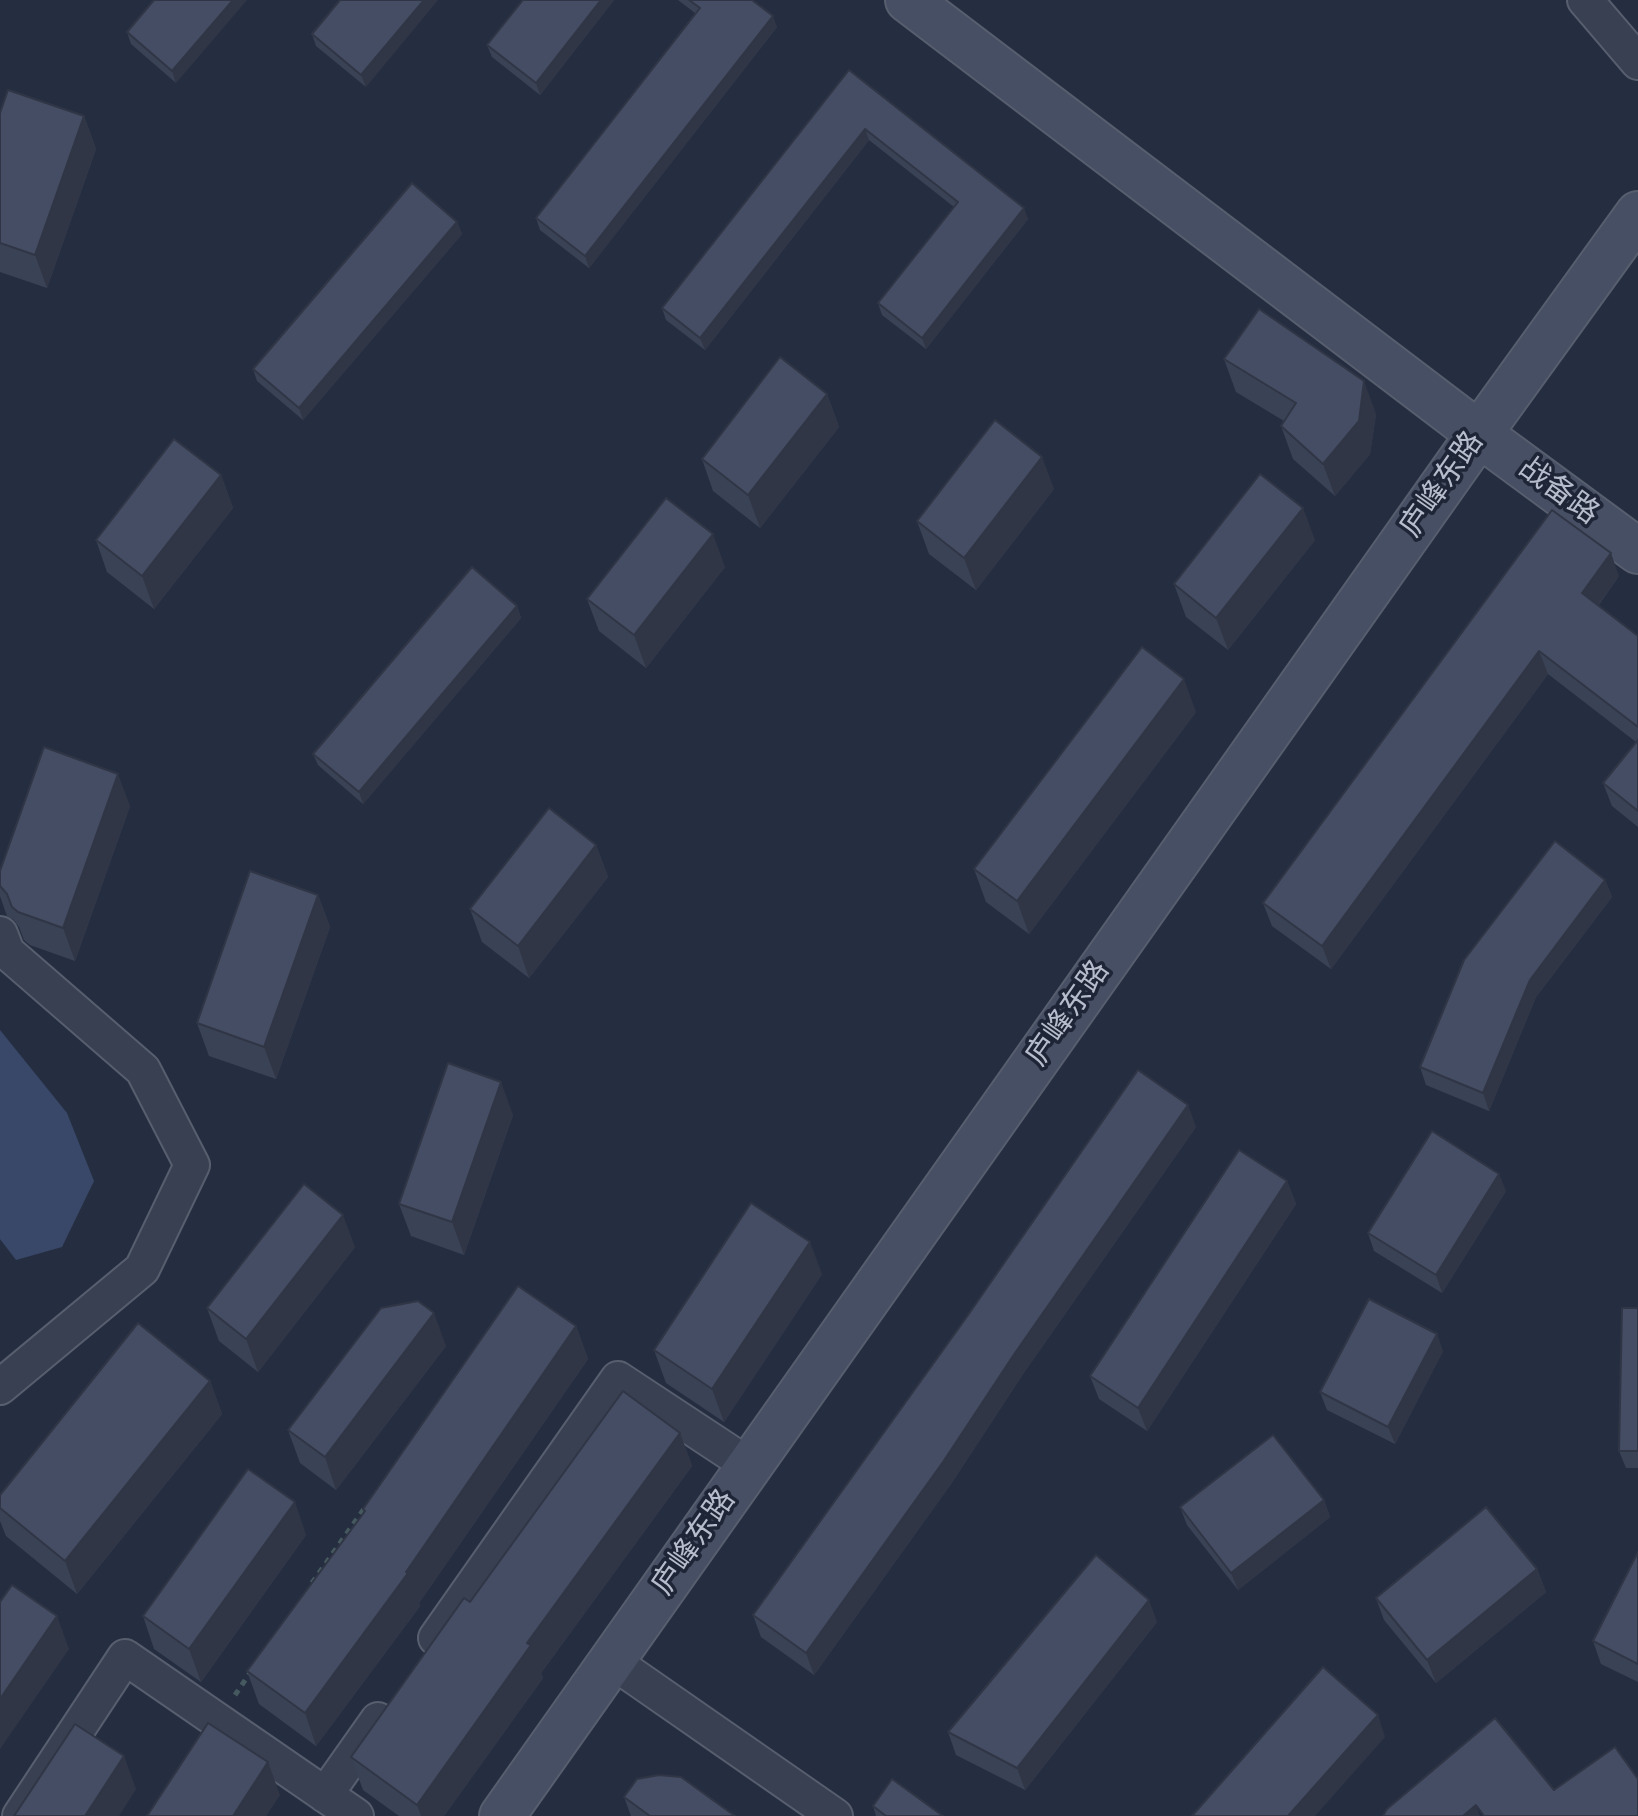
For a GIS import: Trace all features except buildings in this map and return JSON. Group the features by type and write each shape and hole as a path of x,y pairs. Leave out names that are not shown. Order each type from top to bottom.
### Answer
{"main road":[{"name":"战备路","path":"908,0 1479,434 1638,551"},
{"name":"庐峰东路","path":"502,1816 1479,434 1638,214"}],"street":[{"path":"1585,0 1638,62"},
{"path":"0,934 7,952 143,1070 192,1165 142,1269 0,1387"},
{"path":"325,1795 618,1379 750,1466"},
{"path":"20,1816 125,1657 356,1816"},
{"path":"612,1661 835,1816"}],"path":[{"path":"306,1592 368,1503"},
{"path":"217,1720 253,1669"}],"water":[{"path":"0,1030 67,1113 94,1181 62,1247 16,1260 0,1239"}]}
